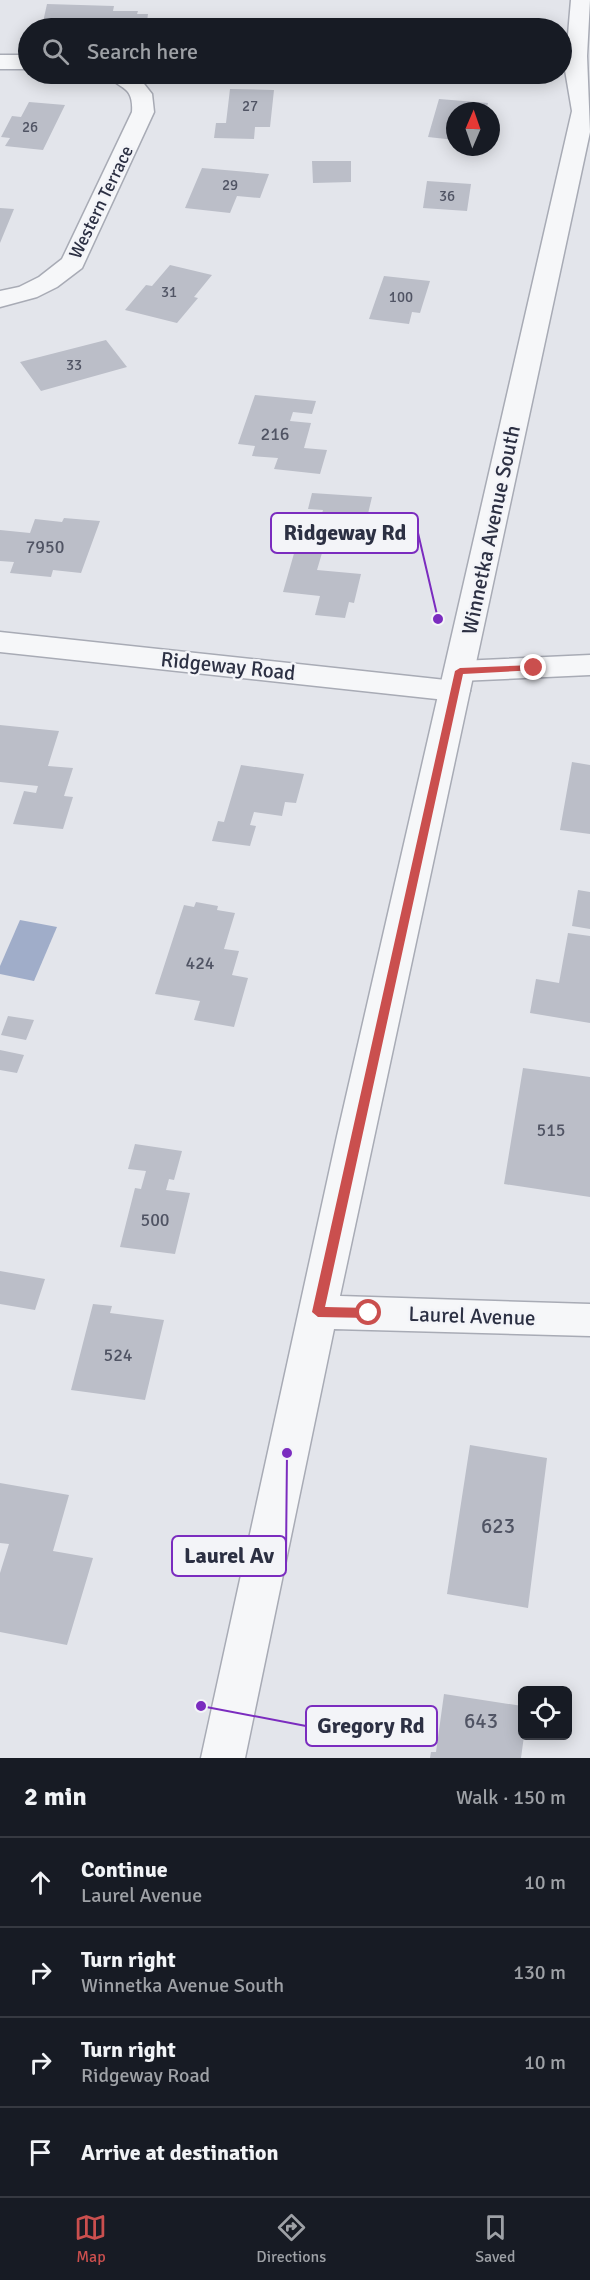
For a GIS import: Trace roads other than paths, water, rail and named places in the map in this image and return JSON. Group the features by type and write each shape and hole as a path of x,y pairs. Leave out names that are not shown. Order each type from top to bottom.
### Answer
{"street":[{"name":"Winnetka Avenue South","path":"223,1758 318,1312 457,681 588,107 576,89 575,59 582,0"},
{"path":"0,62 18,62"},
{"name":"Western Terrace","path":"0,299 28,292 48,282 73,262 143,112 145,102 141,92 133,84"},
{"name":"Ridgeway Road","path":"0,642 457,681 590,664"},
{"name":"Laurel Avenue","path":"318,1312 590,1320"}],"water":[{"path":"20,920 57,927 34,981 0,974 0,966"}],"place":[{"name":"Ridgeway Rd","path":"438,619"},
{"name":"Laurel Av","path":"287,1453"},
{"name":"Gregory Rd","path":"201,1706"}]}
